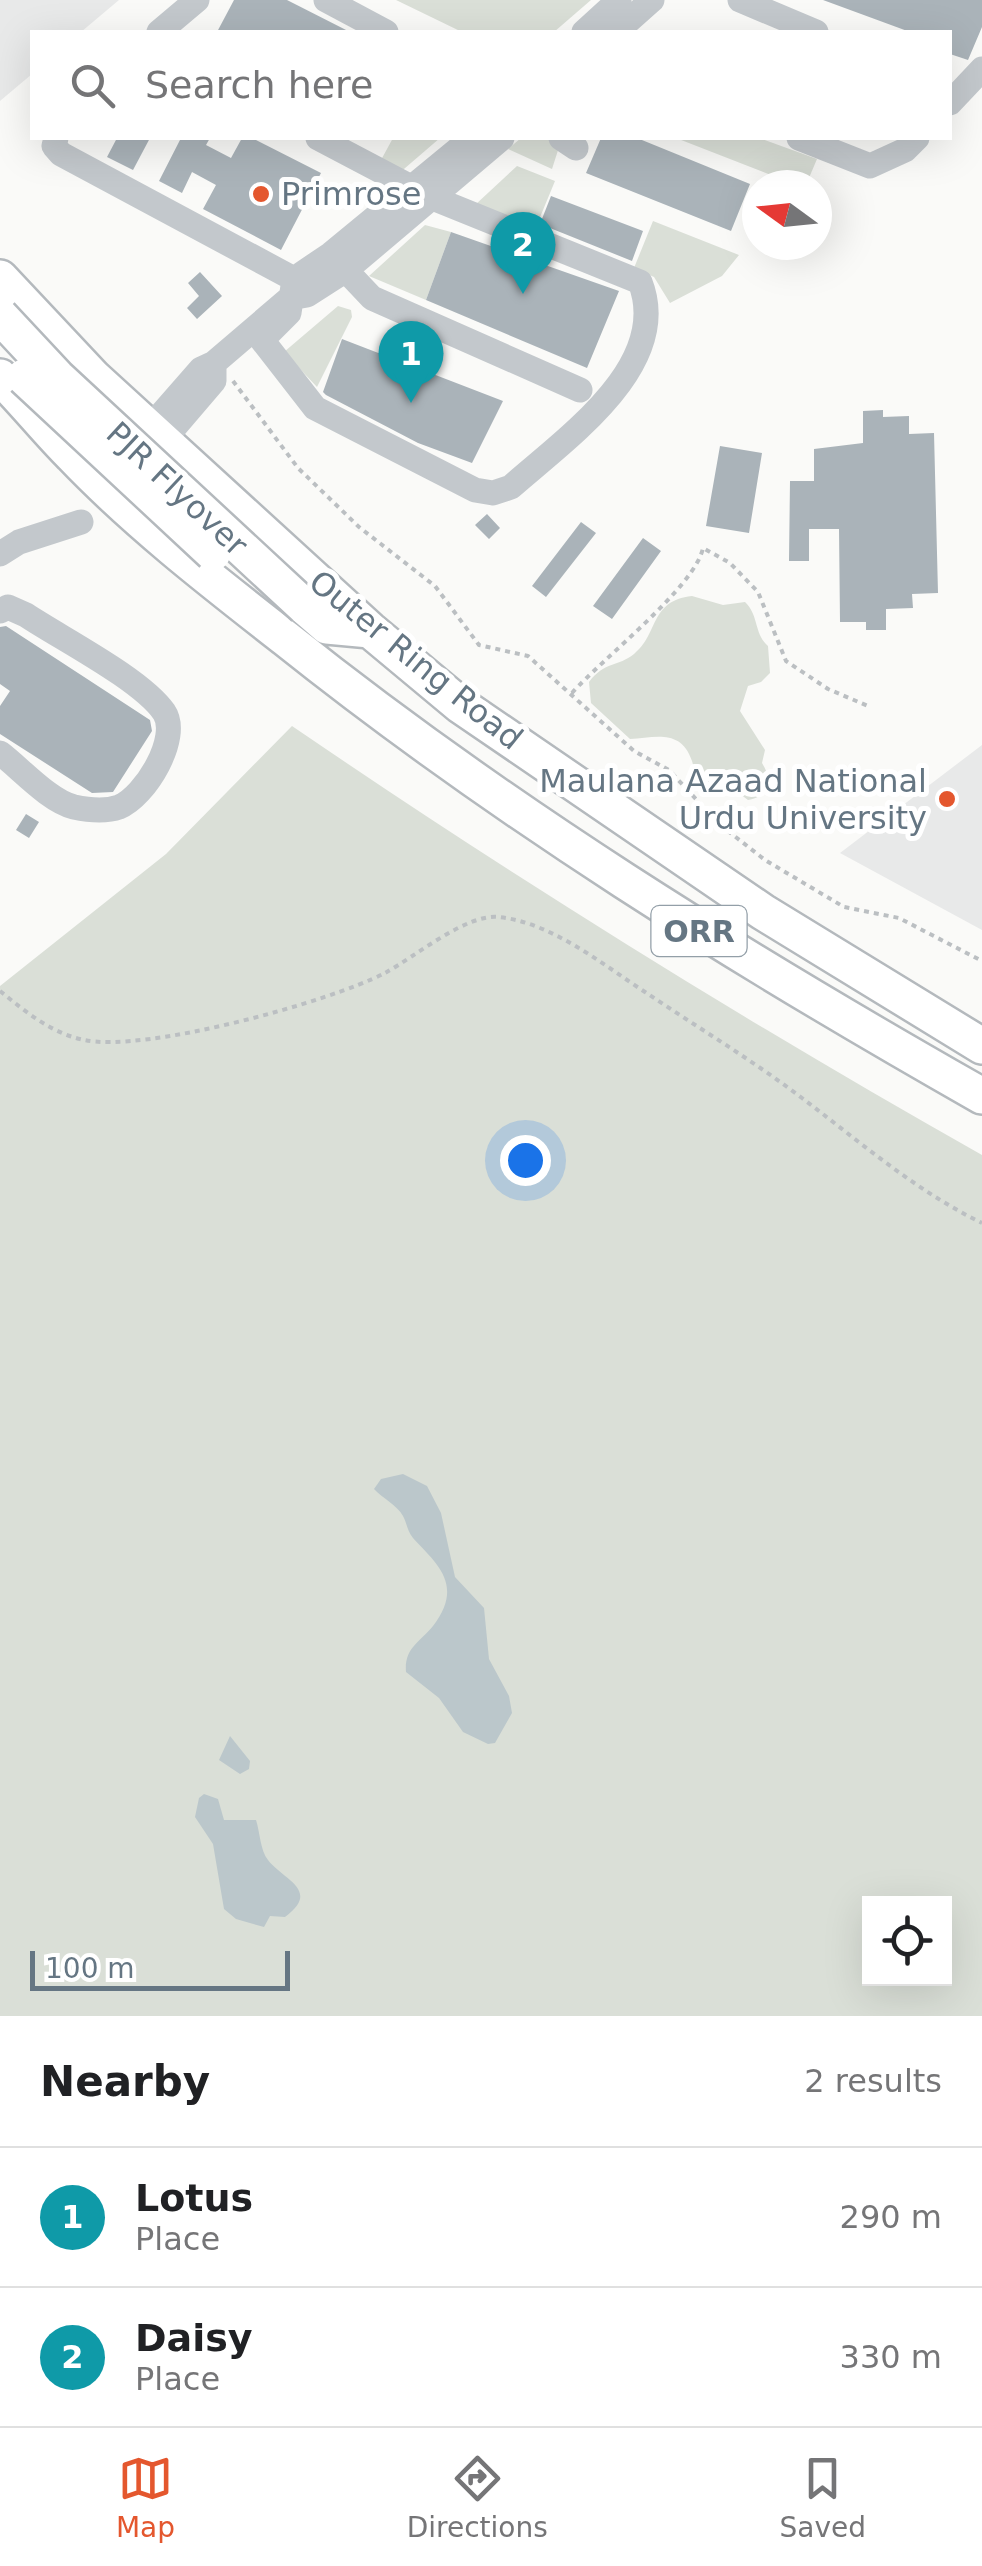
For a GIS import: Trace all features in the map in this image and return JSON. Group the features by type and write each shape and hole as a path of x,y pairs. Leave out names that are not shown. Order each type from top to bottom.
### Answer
{"highway":[{"name":"Outer Ring Road","path":"0,278 93,377 370,630 460,704 763,912 982,1046"},
{"name":"PJR Flyover","path":"0,316 299,614 352,692"},
{"name":"PJR Flyover","path":"0,352 60,414 190,534 299,614 327,626 370,630"},
{"name":"Outer Ring Road","path":"0,377 74,457 230,595 426,749 735,954 982,1096"},
{"path":"0,408 74,457"}],"street":[{"path":"161,30 197,0"},
{"path":"326,0 382,30"},
{"path":"586,30 619,0"},
{"path":"618,30 652,0"},
{"path":"740,0 811,30"},
{"path":"952,102 982,69"},
{"path":"56,140 54,146 61,154 308,294 338,262 420,192 470,140"},
{"path":"292,288 288,314 262,340 303,395 328,415 475,490 493,492 511,487 600,408 622,382 644,332 650,306 640,282 420,192 322,140"},
{"path":"420,192 499,140"},
{"path":"804,140 870,166 905,150 915,140"},
{"path":"338,262 372,298 580,390"},
{"path":"214,363 292,288"},
{"path":"0,554 19,542 81,522"},
{"path":"0,612 8,608 26,615 150,696 167,716 170,738 140,791 123,806 104,811 69,806 0,753"}],"path":[{"path":"214,363 227,374 298,468 360,527 435,586 478,645 528,656 634,750 668,770 726,831 765,860 844,907 899,918 982,961"},
{"path":"572,694 692,576 703,548 730,564 758,592 786,661 828,690 868,706"},
{"path":"0,992 44,1025 86,1040 144,1041 250,1017 369,981 430,949 471,919 498,917 579,948 800,1097 950,1208 982,1223"}],"shaded area":[{"path":"0,0 119,0 83,30 30,30 30,76 0,101"},
{"path":"396,0 591,0 556,30 458,30"},
{"path":"392,140 438,140 390,181 375,171"},
{"path":"519,140 554,140 560,144 552,169 508,149"},
{"path":"681,140 765,140 817,159 812,170 758,170"},
{"path":"517,166 555,181 536,227 475,205"},
{"path":"653,221 739,255 722,276 670,303 654,277 634,268"},
{"path":"425,225 451,232 426,300 369,276"},
{"path":"338,306 351,310 352,317 317,387 284,352"},
{"path":"692,596 723,605 745,602 768,646 770,673 761,682 748,686 740,711 765,750 762,763 768,775 767,786 755,798 748,800 724,782 702,782 687,751 674,739 630,739 591,703 589,682 595,675 634,654 668,604"},
{"path":"292,726 632,948 982,1155 982,2016 0,2016 0,986 166,854"},
{"name":"Maulana Azaad National Urdu University","path":"982,745 982,930 840,853"},
{"path":"403,1474 427,1486 441,1513 455,1577 484,1608 489,1659 509,1696 512,1713 495,1743 488,1744 463,1732 439,1698 406,1672 410,1651 442,1612 447,1587 400,1512 374,1489 381,1479"},
{"path":"230,1736 250,1761 249,1769 240,1774 219,1760"},
{"path":"204,1794 218,1799 224,1820 256,1820 265,1856 300,1892 295,1908 285,1917 270,1916 264,1927 236,1919 224,1909 213,1844 195,1817 199,1798"}],"building":[{"path":"234,0 287,0 346,30 218,30"},
{"path":"823,0 982,0 982,27 968,60 952,55 952,30 905,30"},
{"path":"116,140 149,140 133,170 107,157"},
{"name":"Primrose","path":"180,140 209,140 206,145 231,158 241,140 256,140 321,173 281,250 203,209 216,185 192,172 182,193 159,181"},
{"path":"600,140 642,140 742,181 742,204 731,231 586,173"},
{"path":"551,196 643,231 632,261 540,224"},
{"path":"451,232 619,291 587,368 426,300"},
{"path":"200,272 222,296 197,319 187,308 199,296 188,283"},
{"path":"342,339 503,401 472,463 418,443 326,395 323,392"},
{"path":"883,410 883,417 909,416 909,434 934,433 938,593 912,594 913,608 886,609 886,630 866,630 866,622 840,622 839,529 809,529 809,561 789,561 790,481 814,481 814,449 863,443 863,411"},
{"path":"720,446 762,453 749,533 706,526"},
{"path":"487,514 500,528 489,539 475,525"},
{"path":"581,522 596,533 546,597 532,586"},
{"path":"643,538 661,551 612,619 593,606"},
{"path":"6,626 150,720 152,731 113,792 92,793 0,734 0,706 10,691 0,684 0,627"},
{"path":"26,814 39,822 29,838 16,830"}],"place":[{"name":"Primrose","path":"261,194"},
{"name":"Daisy","path":"523,294"},
{"name":"Lotus","path":"411,403"},
{"name":"Maulana Azaad National Urdu University","path":"947,799"}]}
